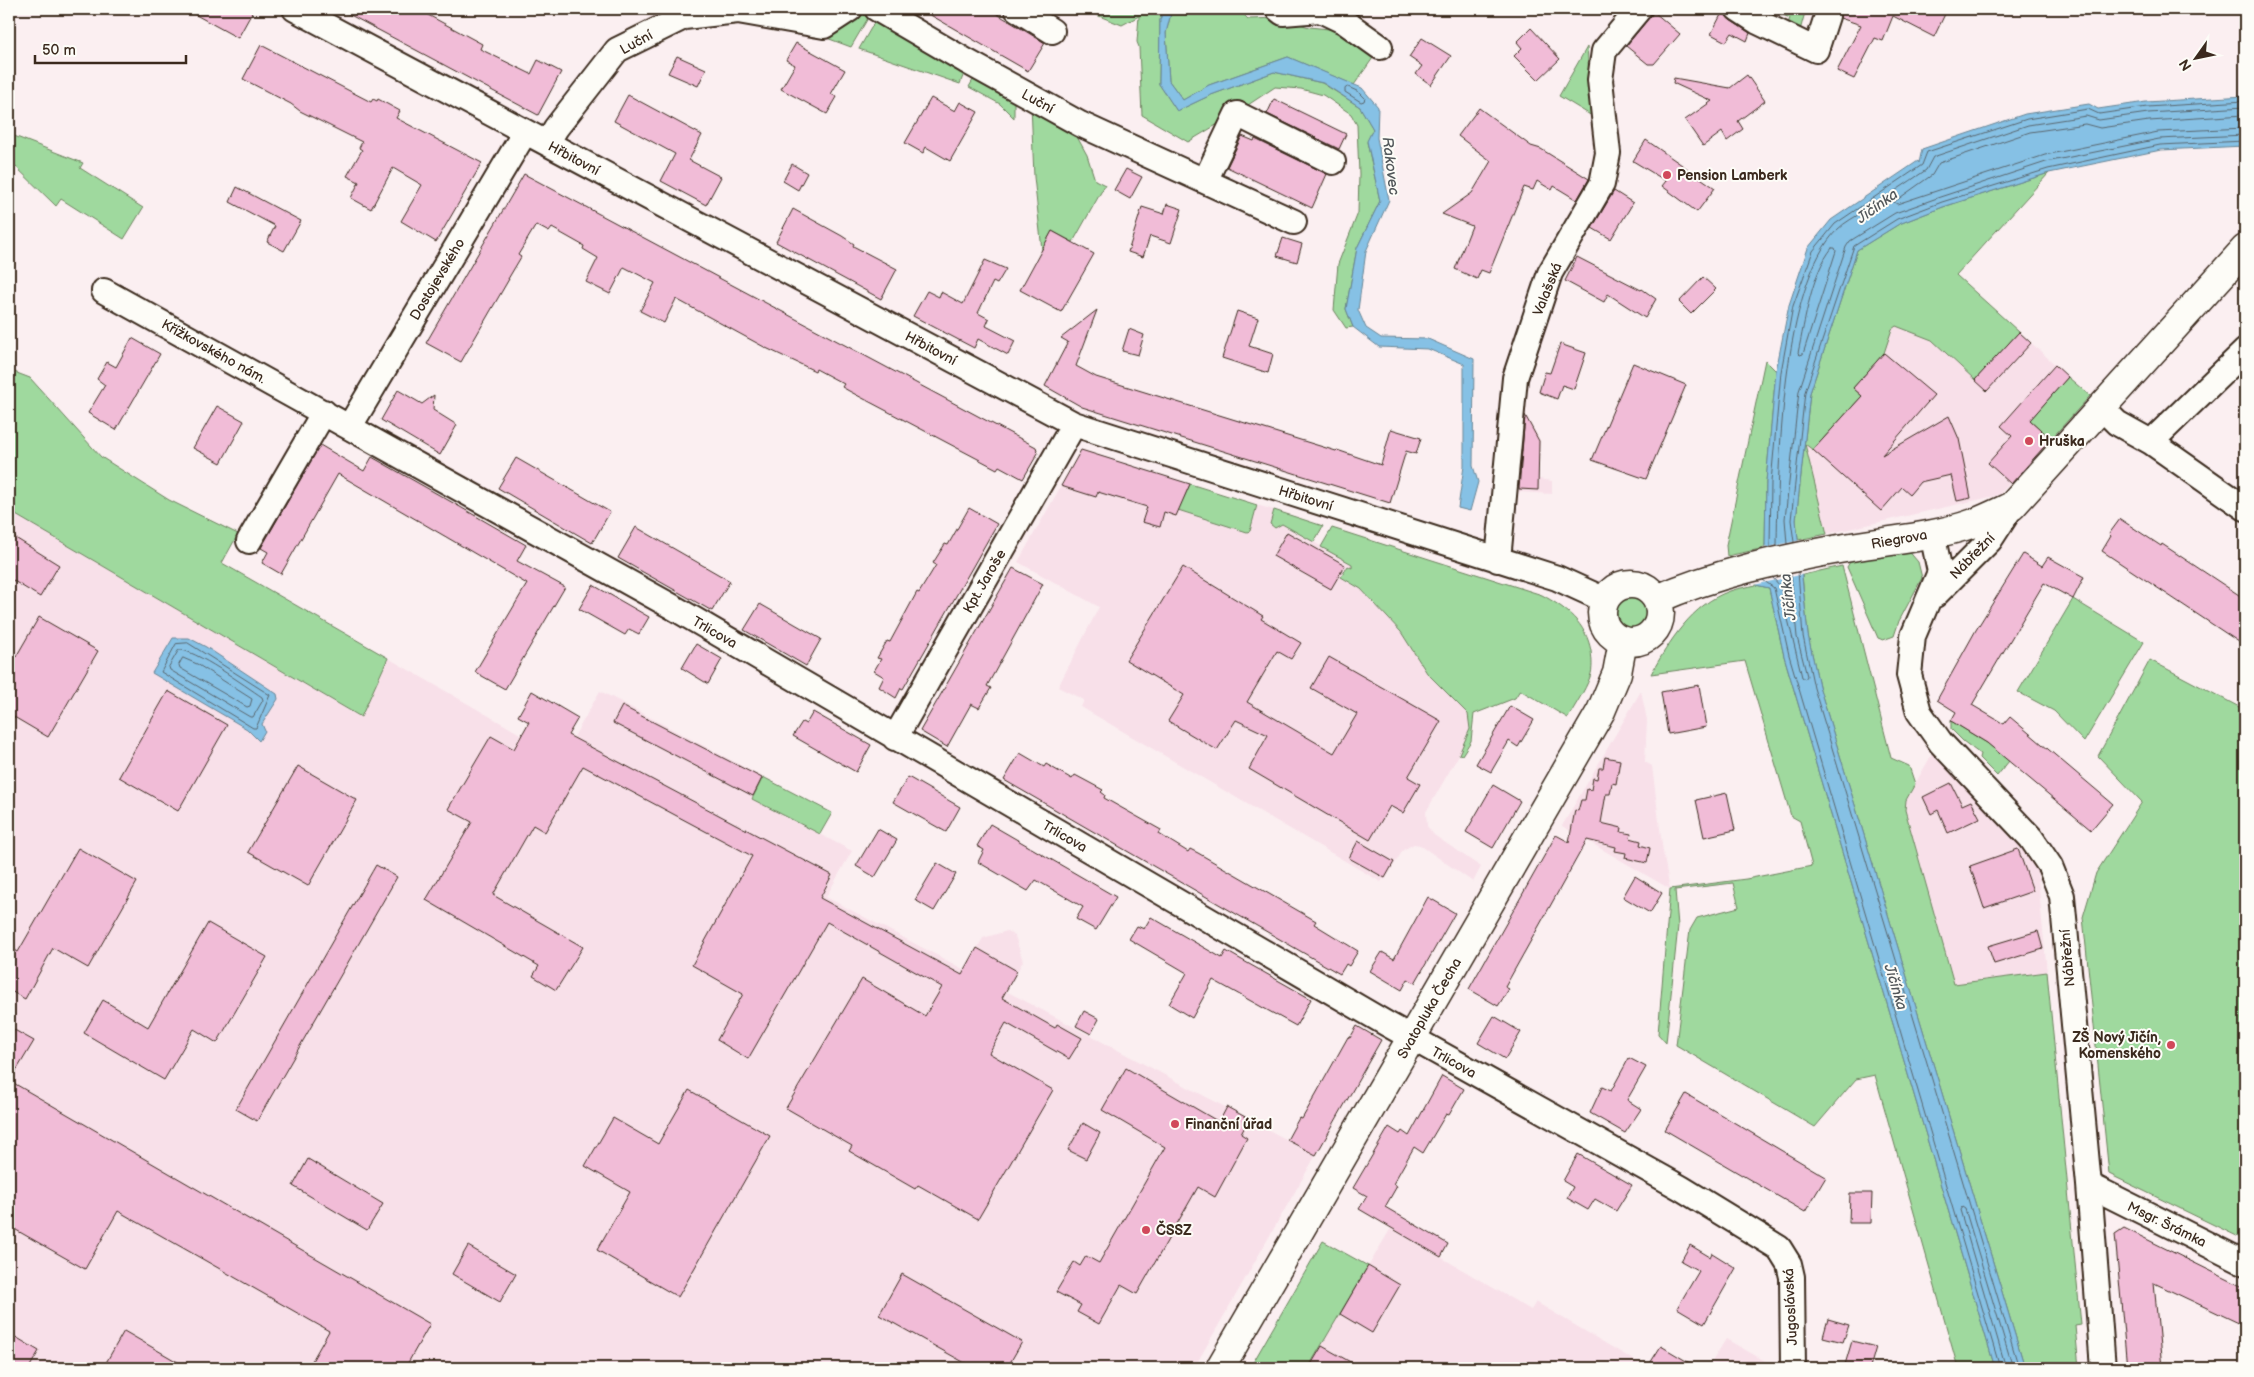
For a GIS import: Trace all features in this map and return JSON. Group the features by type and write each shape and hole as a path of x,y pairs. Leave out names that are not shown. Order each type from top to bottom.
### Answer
{"street":[{"name":"Hřbitovní","path":"295,9 1074,424 1557,578 1605,600"},
{"name":"Luční","path":"547,143 556,128 617,50 684,16 738,10 824,26 850,9"},
{"name":"Luční","path":"877,9 1080,124 1294,222"},
{"path":"1017,9 1052,31"},
{"path":"1278,9 1283,12 1321,10 1345,22 1380,47"},
{"name":"Valašská","path":"1498,560 1515,378 1550,273 1602,184 1608,153 1600,80 1604,52 1639,9"},
{"path":"1738,9 1758,22 1816,50 1828,16"},
{"path":"1205,181 1237,114 1333,162"},
{"name":"Dostojevského","path":"350,426 525,132"},
{"name":"Riegrova","path":"1656,599 1684,586 1728,574 1830,551 1932,533 1973,523 2012,506 2245,249"},
{"name":"Křížkovského nám.","path":"104,291 350,426"},
{"path":"2152,442 2245,350"},
{"path":"2102,408 2117,422 2152,442 2245,508"},
{"path":"249,541 324,412"},
{"name":"Kpt. Jaroše","path":"895,738 1074,424"},
{"name":"Trlicova","path":"350,426 670,606 1412,1038 1680,1188 1779,1248"},
{"name":"Nábřežní","path":"1928,602 1990,540 2012,506"},
{"name":"Nábřežní","path":"1932,533 1940,572 1913,636 1909,675 1919,712 1941,743 2030,838 2050,866 2062,896 2103,1368"},
{"path":"1628,584 1644,587 1656,599 1660,615 1654,631 1640,641 1623,641 1609,632 1603,622 1602,611 1605,600 1617,587 1628,584"},
{"name":"Svatopluka Čecha","path":"1220,1368 1601,711 1617,673 1623,641"},
{"name":"Msgr. Šrámka","path":"2088,1185 2245,1263"},
{"name":"Jugoslávská","path":"1779,1248 1789,1264 1792,1277 1793,1368"}],"shaded area":[{"path":"1899,224 2090,396 1999,495 1827,534 1805,443"},
{"path":"1521,429 1534,430 1540,441 1538,479 1552,481 1552,494 1519,492"},
{"path":"1061,486 1096,497 1099,492 1147,507 1142,522 1160,527 1164,512 1176,516 1178,510 1247,532 1250,531 1257,505 1274,510 1270,524 1282,524 1352,564 1352,569 1348,566 1341,577 1361,589 1401,632 1427,673 1468,714 1471,729 1468,739 1426,812 1427,826 1434,835 1481,867 1473,882 1420,845 1414,844 1403,850 1385,880 1383,879 1381,882 1081,707 1084,700 1058,687 1099,607 1018,562"},
{"path":"9,511 360,717 388,658 562,758 600,691 763,777 752,799 852,851 826,897 965,970 983,938 1007,931 1015,936 1023,961 1006,991 1316,1155 1194,1368 9,1368"},
{"path":"1641,691 1647,720 1645,762 1652,766 1663,852 1670,889 1562,826"},
{"path":"1932,754 2016,837 2032,859 2037,869 2047,972 1954,984 1905,810 1906,800"},
{"path":"1391,1228 1531,1310 1536,1302 1647,1368 1308,1368"},
{"path":"1726,1339 1772,1365 1772,1368 1708,1368"}],"green space":[{"path":"1081,9 1164,9 1160,20 1159,84 1177,111 1211,95 1274,72 1322,83 1360,107 1373,129 1367,142 1380,201 1357,248 1346,309 1353,327 1346,328 1334,310 1338,264 1358,213 1357,125 1351,114 1323,95 1301,89 1275,87 1245,107 1235,102 1228,118 1188,142 1142,115 1139,47 1137,42 1139,16 1122,25"},
{"path":"1172,9 1238,9 1248,19 1280,18 1309,27 1339,30 1375,55 1354,85 1288,57 1209,85 1183,100 1169,81 1166,33"},
{"path":"1768,9 1806,9 1799,34 1786,29 1790,18 1778,13 1774,17 1761,17"},
{"path":"867,12 871,13 851,47 816,34"},
{"path":"878,16 966,68 960,84 859,49"},
{"path":"1587,47 1592,116 1559,96"},
{"path":"977,73 1014,95 1014,118 1000,104 969,87"},
{"path":"1031,104 1075,133 1087,155 1095,180 1105,185 1073,242 1052,231 1042,250 1034,177"},
{"path":"9,134 83,163 80,168 143,208 124,239 61,199 56,206 9,160"},
{"path":"2049,173 1956,275 2019,332 1975,380 1932,340 1896,326 1892,329 1884,353 1853,388 1862,396 1813,450 1805,444 1827,534 1798,540 1796,520 1810,393 1857,250 1899,224 1943,207"},
{"path":"1765,360 1776,371 1766,482 1765,548 1727,556 1726,545"},
{"path":"9,370 30,378 101,457 169,500 238,534 222,563 388,658 361,717 9,511"},
{"path":"2068,377 2090,396 2051,439 2030,420"},
{"path":"1190,484 1257,505 1250,531 1247,532 1178,510"},
{"path":"1274,510 1323,526 1314,542 1282,524 1275,528 1270,524"},
{"path":"1332,528 1542,595 1567,611 1585,632 1591,651 1592,664 1588,682 1568,718 1520,690 1515,698 1474,714 1471,741 1462,755 1459,754 1470,729 1468,714 1427,673 1401,632 1361,589 1341,577 1348,566 1352,568 1352,564 1321,547"},
{"path":"1907,549 1918,562 1922,578 1899,621 1894,636 1883,640 1878,638 1847,567 1850,562"},
{"path":"1842,566 1891,758 1909,766 1915,784 1906,800 1905,810 1954,984 2047,972 2081,1325 2075,1326 2079,1368 2025,1368 1819,686 1808,635 1802,575"},
{"path":"1756,585 1769,588 1784,656 1995,1368 1958,1368 1875,1075 1856,1079 1815,1127 1676,1045 1690,930 1697,918 1739,907 1733,883 1675,890 1678,926 1666,1043 1658,1034 1670,889 1746,879 1812,866 1800,821 1791,816 1745,661 1651,674 1683,625 1704,605 1730,591"},
{"path":"1631,594 1644,600 1650,613 1644,626 1631,632 1618,626 1612,613 1618,600"},
{"path":"2073,599 2144,642 2084,742 2054,711 2018,692"},
{"name":"ZŠ Nový Jičín, Komenského","path":"2150,660 2245,710 2245,1240 2109,1174 2083,917 2096,873 2142,802 2098,756"},
{"path":"1951,721 1987,743 2009,761 1997,776 1979,758 1980,754 1951,729"},
{"path":"763,777 832,813 820,834 752,799"},
{"path":"1323,1241 1368,1266 1308,1368 1250,1368"}],"water":[{"path":"1164,9 1172,9 1166,33 1169,81 1183,100 1209,85 1288,57 1362,88 1378,107 1377,138 1389,200 1366,251 1358,310 1366,328 1381,338 1428,339 1474,359 1473,466 1478,482 1470,511 1458,508 1464,466 1464,364 1428,349 1379,347 1353,327 1346,309 1357,248 1380,201 1367,141 1373,129 1360,107 1323,83 1274,72 1211,95 1177,111 1159,84 1160,20"},
{"name":"Jičínka","path":"2245,96 2245,146 2161,150 2049,173 1943,207 1899,224 1857,250 1810,393 1796,520 1808,635 1819,686 2025,1368 1995,1368 1784,656 1769,588 1756,585 1765,548 1766,482 1776,371 1789,305 1808,248 1831,220 1918,161 1919,163 1922,149 2025,114 2089,104 2098,109 2146,102"},
{"path":"173,638 189,638 206,647 277,694 278,699 262,724 265,731 259,741 247,729 152,673"}],"pier":[{"path":"1801,540 1819,571 1754,585 1763,548"}],"building":[{"path":"185,9 254,9 238,38"},
{"path":"339,9 417,9 482,44 480,49 531,74 538,60 561,72 538,115"},
{"path":"920,9 989,9 1045,43 1028,71"},
{"path":"1724,9 1730,20 1750,33 1747,41 1732,33 1726,42 1711,34"},
{"path":"1838,9 1933,9 1945,14 1934,37 1893,16 1883,41 1875,38 1854,79 1837,71 1861,25 1840,18"},
{"path":"1654,12 1680,34 1654,64 1648,64 1626,46"},
{"path":"1531,28 1560,59 1538,80 1514,56 1522,48 1517,42"},
{"path":"1422,38 1451,56 1431,85 1416,74 1422,66 1409,57"},
{"path":"796,43 845,70 831,94 837,97 827,114 781,89 795,65 786,60"},
{"path":"261,45 371,102 373,99 377,101 378,99 400,111 396,118 482,163 436,242 401,221 422,185 393,168 371,209 351,198 359,182 347,176 362,150 359,148 362,142 300,111 291,104 243,79"},
{"path":"677,56 706,69 698,86 668,73"},
{"path":"1747,75 1765,101 1738,121 1743,129 1727,141 1722,132 1703,146 1685,120 1712,101 1673,83 1674,78 1730,88"},
{"path":"628,95 702,135 689,160 721,177 706,205 661,181 675,154 614,121"},
{"path":"931,98 955,111 960,102 978,112 950,161 926,147 923,153 905,143"},
{"path":"1274,99 1346,134 1339,149 1267,114"},
{"path":"1479,108 1531,146 1541,149 1589,179 1577,200 1554,186 1552,190 1537,181 1533,190 1524,187 1489,273 1481,270 1477,279 1455,269 1472,226 1442,214 1472,193 1491,161 1458,136"},
{"path":"1242,136 1254,141 1255,139 1327,174 1312,208 1227,167"},
{"path":"1646,140 1715,188 1697,212 1662,186 1666,181 1633,161"},
{"path":"792,164 807,173 798,190 783,181"},
{"path":"1126,169 1142,177 1130,199 1114,190"},
{"path":"524,174 1036,447 1038,453 1023,479 999,466 997,469 849,391 842,387 844,384 816,369 815,371 766,348 676,299 664,323 640,311 655,283 624,267 610,294 586,282 598,258 583,249 584,246 552,228 549,232 536,225 518,255 521,257 509,279 461,362 426,343"},
{"path":"237,187 301,221 284,251 267,242 275,226 230,202"},
{"path":"1614,191 1633,203 1611,239 1592,228"},
{"path":"1167,204 1182,209 1171,243 1150,236 1143,257 1128,252 1142,207 1164,214"},
{"path":"793,209 842,236 854,244 853,246 897,269 881,299 776,242"},
{"path":"1052,231 1094,254 1061,312 1020,290"},
{"path":"1283,238 1302,244 1297,262 1277,256"},
{"path":"1577,257 1642,289 1656,299 1645,318 1608,294 1604,302 1565,281"},
{"path":"985,260 1006,269 997,284 993,282 978,313 989,319 986,326 1015,341 1008,355 978,339 974,348 913,316 927,291 939,297 941,292 963,304"},
{"path":"1703,277 1716,289 1691,314 1679,302"},
{"path":"1097,310 1076,366 1096,377 1381,465 1391,429 1421,438 1416,454 1406,451 1390,503 1082,407 1045,386 1068,342 1061,338"},
{"path":"1237,311 1258,318 1249,346 1273,354 1268,373 1222,358"},
{"path":"1129,329 1144,335 1138,355 1122,351"},
{"path":"2019,332 2031,343 1987,391 1975,380"},
{"path":"132,338 160,354 116,430 88,413 105,385 97,379 107,362 116,367"},
{"path":"1560,344 1586,353 1574,389 1562,385 1557,399 1539,392 1545,372 1550,373"},
{"path":"1884,353 1934,395 1882,455 1949,416 1959,439 1971,498 1957,501 1951,475 1920,482 1910,494 1902,487 1881,511 1813,450 1862,396 1853,388"},
{"path":"1633,363 1686,385 1646,479 1592,460"},
{"path":"2055,365 2068,377 2030,420 2051,439 2011,484 1988,463 2012,436 2001,426"},
{"path":"398,390 422,404 434,395 433,410 457,425 440,455 381,420"},
{"path":"217,406 244,421 221,463 193,448"},
{"path":"1525,415 1539,441 1538,490 1519,489"},
{"path":"320,445 364,471 372,457 526,545 517,561 565,587 505,689 475,672 527,584 338,474 281,574 262,563 268,552 261,548"},
{"path":"1081,450 1190,484 1176,516 1164,512 1160,527 1142,522 1147,507 1098,492 1096,497 1061,486"},
{"path":"516,458 610,512 592,543 498,488"},
{"path":"969,508 997,524 903,689 901,688 896,698 879,687 884,677 874,671 881,659 877,658 887,641 890,642 917,592 919,593 936,565 933,563 945,544 948,545"},
{"path":"2120,519 2161,546 2162,544 2245,599 2245,646 2102,551 2111,536 2109,534"},
{"path":"636,527 730,581 712,611 618,558"},
{"path":"1287,532 1345,565 1331,589 1273,556"},
{"path":"9,534 59,565 40,597 9,578"},
{"path":"2023,554 2042,566 2048,557 2084,577 2073,599 2044,583 1972,705 2004,724 2010,717 2113,804 2091,830 1987,743 1951,721 1956,712 1937,700 1976,630"},
{"path":"1183,567 1263,616 1261,619 1301,643 1291,659 1277,651 1247,702 1334,753 1357,714 1311,688 1329,657 1441,721 1408,777 1420,784 1403,813 1390,806 1370,840 1249,769 1268,735 1236,720 1217,750 1168,721 1184,695 1126,660"},
{"path":"1013,568 1043,584 987,686 991,688 979,708 971,704 947,747 920,731"},
{"path":"593,585 649,617 639,634 629,629 625,635 579,609"},
{"path":"760,604 821,639 806,666 744,630"},
{"path":"39,617 98,651 48,737 9,714 9,669"},
{"path":"696,644 722,659 708,684 682,668"},
{"path":"1699,685 1706,727 1668,734 1661,692"},
{"path":"168,691 227,725 178,811 119,777"},
{"path":"532,691 578,718 568,735 832,875 820,898 962,975 977,948 1017,971 1002,998 1055,1028 1057,1024 1082,1038 1069,1059 1006,1023 989,1053 1053,1090 978,1219 918,1185 915,1189 849,1151 852,1146 786,1108 862,979 925,1016 942,987 827,922 748,1059 717,1040 743,994 692,965 752,856 583,766 545,832 533,825 493,895 583,947 556,990 533,976 539,966 426,900 472,822 448,809 491,736 514,749 529,722 518,716"},
{"path":"622,706 762,778 753,796 613,723"},
{"path":"1510,706 1534,720 1518,747 1509,741 1491,772 1476,764"},
{"path":"813,712 871,745 856,772 793,736 802,722 806,724"},
{"path":"1020,753 1044,767 1046,764 1072,779 1075,775 1103,790 1101,792 1105,795 1104,798 1161,830 1159,834 1188,852 1190,849 1198,853 1316,921 1314,924 1358,951 1349,966 1346,964 1340,974 1004,780"},
{"path":"1605,757 1620,760 1616,784 1612,783 1610,794 1606,794 1601,823 1622,828 1621,832 1631,834 1630,838 1641,841 1640,845 1650,848 1647,863 1625,858 1626,853 1615,851 1616,847 1587,840 1505,987 1509,989 1498,1006 1469,989 1556,835 1569,842 1575,810 1578,811 1581,800 1585,800 1587,789 1591,790 1593,778 1597,779 1599,768 1603,768"},
{"path":"298,766 357,800 308,886 248,852"},
{"path":"908,777 960,807 946,832 893,802"},
{"path":"1951,783 1962,805 1971,801 1980,818 1948,833 1938,810 1931,814 1923,797"},
{"path":"1493,785 1520,801 1493,848 1466,832"},
{"path":"1727,793 1735,830 1704,837 1696,800"},
{"path":"990,824 1116,897 1096,930 1076,919 1083,907 1036,880 1028,891 978,862 984,850 977,846"},
{"path":"878,829 897,840 875,877 856,866"},
{"path":"1358,841 1394,862 1385,878 1349,858"},
{"path":"78,848 137,882 88,968 53,948 25,999 9,990 9,946 18,952"},
{"path":"2018,849 2033,891 1984,908 1970,866"},
{"path":"937,863 956,874 934,911 915,900"},
{"path":"376,865 397,877 257,1121 236,1109"},
{"path":"1635,876 1662,893 1650,913 1623,897"},
{"path":"1428,897 1455,913 1415,983 1408,979 1402,990 1370,971 1382,952 1394,959"},
{"path":"1151,917 1222,958 1226,951 1311,999 1296,1026 1213,980 1192,1018 1169,1004 1187,973 1129,939 1137,926 1144,929"},
{"path":"208,923 267,957 217,1043 194,1029 164,1080 84,1033 103,1000 148,1027"},
{"path":"2038,931 2043,949 1994,964 1988,946"},
{"path":"1084,1011 1099,1019 1091,1034 1076,1026"},
{"path":"1494,1016 1521,1032 1505,1059 1478,1043"},
{"path":"1357,1026 1381,1040 1316,1155 1287,1140 1299,1118 1302,1119 1348,1037 1350,1038"},
{"path":"9,1027 34,1041 10,1081 430,1324 405,1368 308,1368 329,1331 118,1211 85,1269 9,1226"},
{"path":"1629,1058 1646,1067 1627,1100 1641,1109 1625,1133 1590,1113 1602,1087 1611,1091"},
{"path":"1126,1068 1219,1122 1227,1107 1249,1119 1241,1134 1247,1138 1215,1197 1198,1187 1137,1294 1121,1285 1099,1324 1077,1312 1081,1305 1056,1292 1074,1262 1080,1266 1086,1256 1099,1263 1165,1147 1102,1110"},
{"path":"1442,1076 1464,1089 1449,1115 1446,1114 1423,1153 1414,1147 1393,1184 1397,1186 1385,1207 1448,1244 1441,1257 1359,1209 1367,1196 1353,1188 1389,1127 1400,1134 1402,1131 1409,1136"},
{"path":"689,1090 770,1136 678,1297 597,1250 630,1192 585,1166 613,1118 658,1144"},
{"path":"1686,1094 1826,1177 1805,1212 1665,1130"},
{"path":"1083,1123 1100,1133 1086,1159 1068,1150"},
{"path":"1578,1154 1632,1185 1616,1211 1595,1199 1588,1210 1567,1198 1573,1187 1563,1181"},
{"path":"308,1159 383,1204 367,1230 293,1186"},
{"path":"1850,1193 1872,1193 1871,1223 1849,1223"},
{"path":"2124,1228 2245,1288 2245,1326 2154,1283 2162,1368 2127,1368 2115,1234"},
{"path":"1690,1245 1710,1257 1712,1253 1736,1268 1704,1324 1677,1308 1699,1271 1681,1261"},
{"path":"468,1246 516,1274 500,1302 452,1274"},
{"path":"1368,1266 1400,1285 1372,1333 1340,1314"},
{"path":"902,1274 1022,1342 1007,1368 974,1368 879,1315"},
{"path":"1828,1319 1849,1325 1843,1342 1823,1337"},
{"path":"124,1331 188,1368 103,1368"},
{"path":"9,1333 39,1351 29,1368 9,1368"},
{"path":"1852,1341 1876,1347 1870,1368 1844,1368"},
{"path":"1322,1346 1361,1368 1309,1368"},
{"path":"1661,1346 1698,1368 1647,1368"}],"place":[{"name":"Pension Lamberk","path":"1667,175"},
{"name":"Hruška","path":"2029,441"},
{"name":"ZŠ Nový Jičín, Komenského","path":"2171,1045"},
{"name":"Finanční úřad","path":"1175,1124"},
{"name":"ČSSZ","path":"1146,1230"}],"water label":[{"name":"Rakovec","path":"1391,166"}]}
